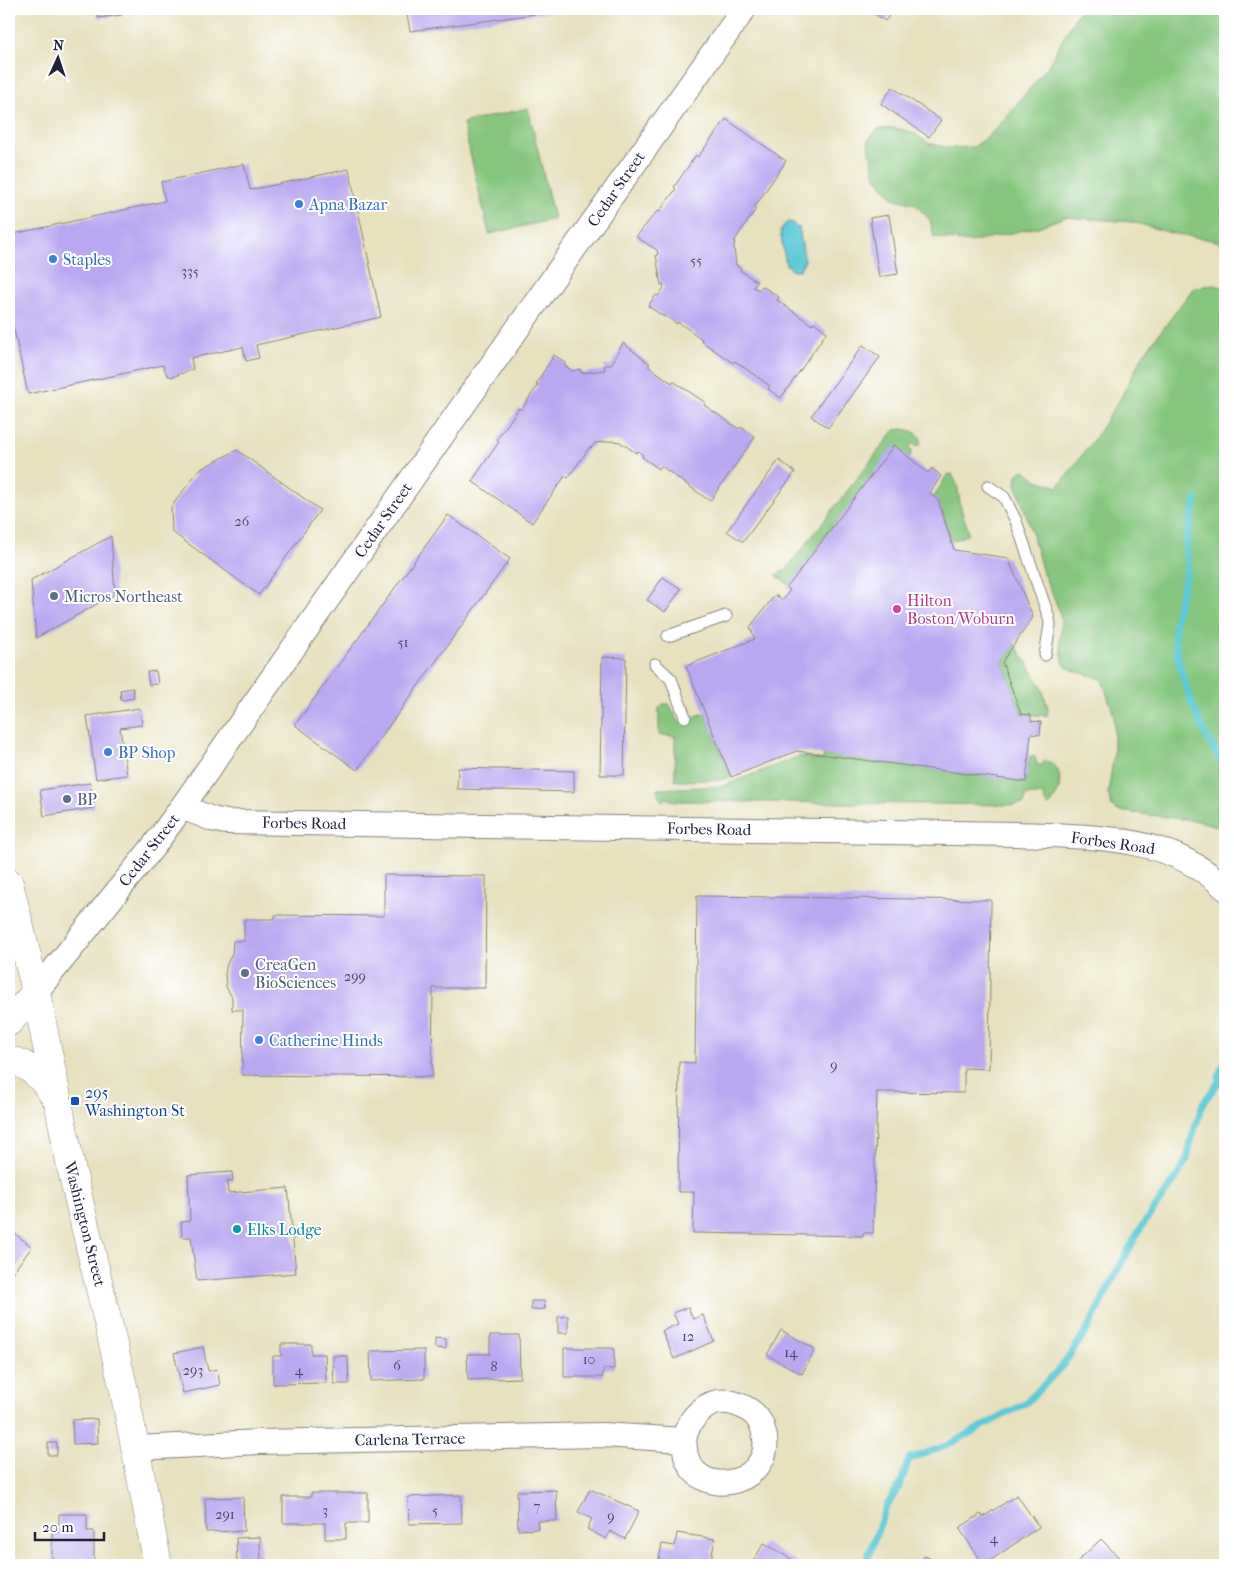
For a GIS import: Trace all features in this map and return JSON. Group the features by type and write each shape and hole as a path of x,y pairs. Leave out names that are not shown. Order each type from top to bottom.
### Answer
{"main road":[{"name":"Washington Street","path":"9,883 36,992 71,1166 113,1338 158,1565"},
{"name":"Cedar Street","path":"9,1022 36,992"},
{"path":"9,1060 20,1063 38,1074 56,1098"}],"street":[{"name":"Cedar Street","path":"36,992 153,847 182,807 468,397 744,9"},
{"name":"Forbes Road","path":"182,807 212,819 226,822 1072,836 1140,843 1170,852 1195,864 1225,888"},
{"name":"Carlena Terrace","path":"136,1448 260,1442 576,1436 684,1440"}],"lane":[{"path":"988,486 1004,497 1016,522 1049,618 1050,625 1045,655"},
{"path":"668,636 726,616"},
{"path":"655,664 671,679 685,717"}],"green space":[{"path":"1080,9 1225,9 1225,246 1217,241 1171,233 1133,222 1065,217 1038,227 970,242 934,237 930,220 915,204 893,198 875,176 868,140 878,129 895,128 912,132 928,143 949,148 974,147 995,130 1046,69"},
{"path":"528,108 554,219 489,234 463,123"},
{"path":"1213,285 1225,288 1225,832 1217,826 1199,821 1118,811 1112,807 1108,793 1114,754 1114,716 1102,679 1066,667 1063,661 1060,642 1060,612 1043,573 1016,485 1019,473 1025,470 1037,480 1058,487 1095,438 1120,399 1143,355 1192,290 1197,287"},
{"path":"903,429 917,434 921,438 920,445 912,444 909,447 912,452 909,458 894,446 789,585 776,575 786,570 895,430"},
{"path":"952,474 957,485 961,508 969,534 952,541 938,501 934,497 947,475"},
{"path":"1015,644 1041,685 1048,708 1047,716 1021,714 1002,662"},
{"path":"663,704 669,704 679,722 705,713 731,777 720,780 675,781 675,736 659,735 659,708"},
{"path":"824,754 1026,782 1030,756 1035,757 1037,765 1042,765 1045,761 1057,768 1060,781 1057,795 1049,806 1045,803 1043,795 1026,795 1024,804 1013,805 676,801 666,798 662,801 657,789 723,786 800,756 823,760"}],"water":[{"path":"788,222 793,223 797,228 799,227 805,262 800,270 791,270 789,265 786,265 780,231"}],"building":[{"path":"97,9 121,9 122,15 98,18"},
{"path":"406,9 565,9 565,10 410,31"},
{"path":"868,9 894,9 885,21"},
{"path":"892,87 941,120 929,137 881,104"},
{"path":"726,119 786,161 735,240 736,265 741,271 757,282 753,287 759,290 762,286 779,297 777,300 812,325 814,322 827,332 781,398 768,389 770,386 735,361 733,363 678,322 677,324 648,306 664,288 663,284 661,285 656,255 658,255 657,250 636,237 657,211 659,212 676,189 674,187 696,155 698,157"},
{"path":"244,164 250,190 349,169 381,317 256,345 259,358 246,361 243,347 191,358 193,369 172,377 167,375 163,365 28,394 9,307 9,235 165,201 161,182"},
{"path":"889,215 898,274 879,277 870,218"},
{"path":"623,343 650,364 648,366 706,403 704,405 739,429 741,427 755,437 710,501 661,466 659,469 642,457 643,455 638,451 636,453 620,442 613,441 595,443 589,448 568,478 565,476 532,523 472,481 499,442 497,439 519,408 521,410 538,385 536,384 554,355 566,363 564,365 572,371 580,369 581,373 605,370 604,365 611,365"},
{"path":"863,345 880,357 828,428 811,416"},
{"name":"Hilton Boston/Woburn","path":"894,445 928,473 932,468 941,476 930,493 938,500 954,550 1008,558 1033,617 1002,662 1021,714 1031,715 1031,721 1041,722 1040,735 1031,734 1026,782 797,751 731,777 686,666 755,639 750,627 775,595 783,600 790,590 787,587"},
{"path":"237,450 320,510 259,595 172,532 171,507 199,470"},
{"path":"779,460 795,472 743,542 727,531"},
{"path":"448,515 510,559 357,770 295,725"},
{"path":"111,536 115,594 36,638 31,580"},
{"path":"663,577 681,589 665,612 647,600"},
{"path":"602,657 626,658 624,775 600,775"},
{"path":"156,671 158,684 149,685 147,672"},
{"path":"133,688 134,698 121,700 120,690"},
{"name":"BP Shop","path":"140,708 142,725 120,728 127,775 96,779 87,716"},
{"path":"458,768 574,771 574,792 457,789"},
{"name":"BP","path":"90,783 94,808 44,816 40,790"},
{"path":"384,875 486,876 485,988 433,988 432,1077 242,1075 243,1010 232,1010 232,997 226,987 225,974 232,954 233,941 244,941 244,919 275,919 275,915 384,916"},
{"path":"697,896 991,900 989,1069 964,1068 964,1093 877,1092 873,1233 863,1233 864,1236 693,1233 694,1192 678,1192 679,1062 695,1063"},
{"name":"Elks Lodge","path":"232,1172 233,1181 227,1182 228,1193 288,1188 296,1273 197,1281 191,1237 182,1237 181,1222 190,1221 188,1175"},
{"path":"9,1229 32,1247 9,1277"},
{"path":"531,1301 544,1301 545,1309 531,1310"},
{"path":"688,1307 693,1319 703,1315 714,1341 674,1359 662,1331 678,1324 673,1313"},
{"path":"568,1316 568,1333 558,1333 558,1317"},
{"path":"781,1330 815,1349 802,1374 767,1355"},
{"path":"490,1335 519,1335 520,1378 468,1380 467,1354 490,1354"},
{"path":"435,1338 446,1339 446,1349 435,1348"},
{"path":"281,1344 311,1344 311,1354 325,1354 326,1383 273,1384 273,1356 281,1356"},
{"path":"203,1347 208,1371 217,1369 220,1385 183,1393 174,1353"},
{"path":"564,1348 614,1348 614,1369 603,1369 603,1377 564,1377"},
{"path":"424,1350 424,1379 371,1381 370,1351"},
{"path":"333,1356 348,1356 349,1384 334,1384"},
{"path":"97,1419 98,1443 73,1444 72,1420"},
{"path":"48,1443 57,1443 57,1455 48,1455"},
{"path":"590,1489 639,1511 625,1539 610,1531 606,1539 587,1529 592,1519 578,1512"},
{"path":"556,1490 557,1521 537,1521 538,1529 518,1530 517,1491"},
{"path":"311,1493 368,1493 368,1523 346,1523 346,1539 325,1539 325,1523 283,1523 283,1497 311,1497"},
{"path":"461,1495 462,1523 409,1524 408,1497"},
{"path":"1017,1495 1039,1527 984,1565 959,1528 981,1514 983,1517"},
{"path":"243,1497 244,1531 206,1532 205,1498"},
{"path":"59,1514 87,1514 87,1531 94,1531 94,1565 52,1565 52,1532 59,1532"},
{"path":"677,1533 715,1539 710,1565 658,1565 662,1544 675,1546"},
{"path":"260,1537 261,1563 237,1564 236,1538"},
{"path":"1101,1539 1126,1565 1080,1565 1077,1562"},
{"path":"764,1543 798,1563 797,1565 751,1565"},
{"path":"924,1556 935,1561 933,1565 919,1565"}],"waterway":[{"path":"1196,500 1187,539 1188,564 1177,609 1175,636 1181,668 1192,704 1208,739 1225,767"},
{"path":"865,1565 886,1507 900,1485 909,1459 946,1446 1026,1403 1064,1364 1087,1330 1142,1226 1175,1180 1187,1159 1203,1103 1218,1083 1221,1069 1225,1064"}],"place":[{"name":"Apna Bazar","path":"299,204"},
{"name":"Staples","path":"53,259"},
{"name":"Micros Northeast","path":"54,596"},
{"name":"Hilton Boston/Woburn","path":"897,609"},
{"name":"BP Shop","path":"108,752"},
{"name":"BP","path":"67,799"},
{"name":"CreaGen BioSciences","path":"245,973"},
{"name":"Catherine Hinds","path":"259,1040"},
{"name":"295 Washington St","path":"75,1101"},
{"name":"Elks Lodge","path":"237,1229"}]}
